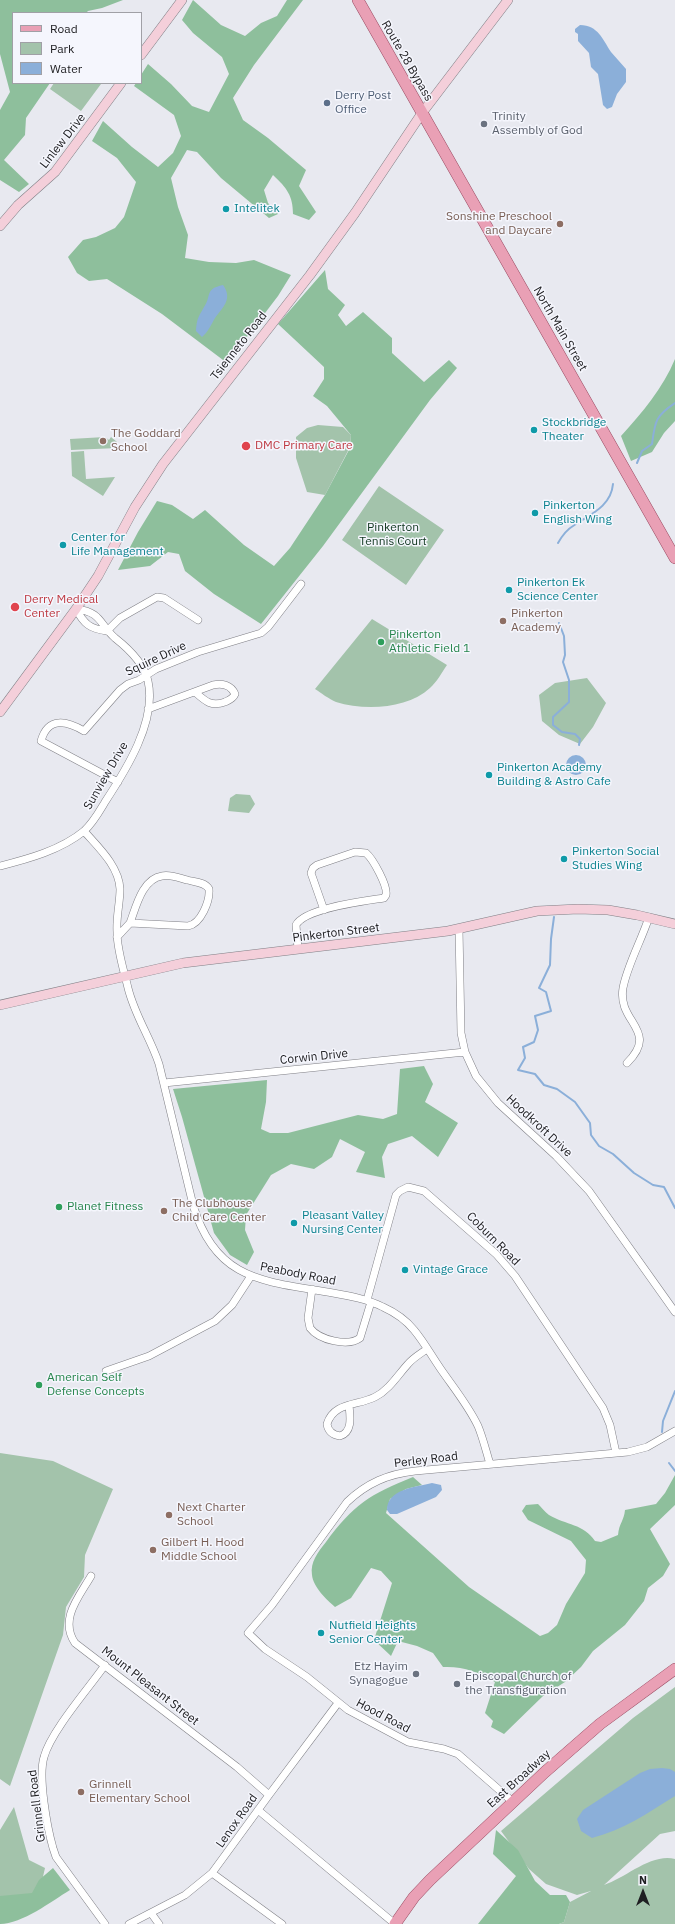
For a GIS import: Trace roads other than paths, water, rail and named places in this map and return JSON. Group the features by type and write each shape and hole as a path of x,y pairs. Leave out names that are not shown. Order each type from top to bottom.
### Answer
{"main road":[{"name":"Route 28 Bypass","path":"358,0 422,113"},
{"name":"North Main Street","path":"422,113 675,558"},
{"name":"East Broadway","path":"395,1924 409,1904 430,1880 513,1802 600,1724 675,1669"}],"street":[{"path":"142,54 182,0"},
{"name":"Tsienneto Road","path":"0,712 76,610 104,566 135,507 163,464 310,274 355,213 422,113 508,0"},
{"name":"Linlew Drive","path":"0,226 22,202 55,172 120,84"},
{"name":"Squire Drive","path":"118,782 41,741 46,730 58,723 68,722 84,731 120,690 156,669 198,652 261,633 268,627 301,584"},
{"path":"107,631 120,618 157,596 164,598 198,620"},
{"name":"Sunview Drive","path":"76,610 82,621 89,626 107,631"},
{"name":"Sunview Drive","path":"0,866 47,851 84,831 96,816 118,782 141,736 148,709 149,693 146,675 131,652 107,631 102,622 88,611 76,610"},
{"path":"148,709 195,692 221,684 230,688 235,694 232,699 214,705 207,703 195,692"},
{"name":"Peabody Road","path":"84,831 106,857 119,882 117,937 125,976 135,1012 151,1043 164,1083 193,1205 200,1224 211,1246 218,1255 233,1266 251,1276 272,1282 369,1301 392,1312 407,1323 427,1349 473,1417 482,1437 490,1464"},
{"path":"298,949 296,929 298,923 307,916 324,910 384,898 386,895 386,888 371,857 366,853 355,852 317,865 313,868 312,873 324,910"},
{"path":"117,937 130,923 140,896 149,883 157,877 165,875 173,876 205,885 209,889 208,898 200,918 193,925 130,923"},
{"name":"Pinkerton Street","path":"0,1005 183,963 459,929 509,916 550,910 608,910 649,917 675,924"},
{"path":"627,1063 640,1046 639,1035 623,1003 624,987 649,917"},
{"name":"Hoodkroft Drive","path":"459,929 461,1026 465,1052 476,1076 489,1094 556,1156 589,1191 675,1312"},
{"name":"Corwin Drive","path":"164,1083 465,1052"},
{"name":"Coburn Road","path":"312,1289 308,1324 311,1331 323,1338 348,1342 358,1339 363,1331 369,1301 396,1195 408,1187 424,1191 496,1254 515,1276 603,1408 610,1425 616,1453"},
{"path":"106,1371 149,1356 215,1321 228,1311 251,1276"},
{"path":"349,1405 379,1395 409,1363 427,1349"},
{"name":"Perley Road","path":"248,1634 343,1508 358,1491 378,1480 403,1472 616,1453 647,1447 675,1431"},
{"name":"Mount Pleasant Street","path":"91,1576 71,1610 69,1628 75,1643 236,1766 269,1795"},
{"name":"Hood Road","path":"248,1634 265,1649 307,1677 338,1703 360,1718 408,1742 444,1749 458,1754 513,1802"},
{"name":"Grinnell Road","path":"105,1665 51,1741 44,1757 42,1771 52,1848 56,1857 105,1924"},
{"name":"Lenox Road","path":"129,1924 193,1891 212,1873 338,1703"},
{"path":"258,1810 395,1924"},
{"path":"212,1873 282,1924"},
{"path":"151,1913 159,1924"}],"water":[{"path":"580,25 596,30 611,52 626,69 626,82 617,94 612,107 607,109 603,105 598,74 591,67 589,53 578,41 578,34 575,32 575,29"},
{"path":"223,285 227,295 226,303 208,331 202,337 196,331 198,318 206,303 209,293 213,289"},
{"path":"576,755 583,758 586,765 583,772 576,775 569,772 566,765 569,758"},
{"path":"432,1483 441,1485 442,1490 436,1497 397,1514 390,1514 387,1510 388,1503 397,1493"},
{"path":"650,1769 670,1769 675,1772 675,1796 635,1820 603,1835 592,1838 581,1831 577,1819 583,1810 640,1773"}],"waterway":[{"path":"637,463 642,451 652,444 657,420 663,412 675,403"},
{"path":"558,543 568,529 598,510 604,504 608,499 613,484"},
{"path":"559,623 564,636 565,655 563,662 569,680 569,702 553,717 553,725 562,732 575,734 580,739 579,745"},
{"path":"554,917 550,965 539,988 546,992 551,1011 535,1016 538,1030 534,1042 523,1047 525,1058 518,1070 535,1074 544,1085 557,1089 575,1102 590,1123 591,1135 599,1146 613,1154 634,1173 653,1185 664,1187 675,1208"},
{"path":"662,1432 663,1421 675,1391"},
{"path":"669,1463 675,1471"}],"place":[{"name":"Derry Post Office","path":"327,103"},
{"name":"Trinity Assembly of God","path":"484,124"},
{"name":"Intelitek","path":"226,209"},
{"name":"Sonshine Preschool and Daycare","path":"560,224"},
{"name":"Stockbridge Theater","path":"534,430"},
{"name":"The Goddard School","path":"103,441"},
{"name":"DMC Primary Care","path":"246,446"},
{"name":"Pinkerton English Wing","path":"535,513"},
{"name":"Center for Life Management","path":"63,545"},
{"name":"Pinkerton Ek Science Center","path":"509,590"},
{"name":"Derry Medical Center","path":"15,607"},
{"name":"Pinkerton Academy","path":"503,621"},
{"name":"Pinkerton Athletic Field 1","path":"381,642"},
{"name":"Pinkerton Academy Building & Astro Cafe","path":"489,775"},
{"name":"Pinkerton Social Studies Wing","path":"564,859"},
{"name":"Planet Fitness","path":"59,1207"},
{"name":"The Clubhouse Child Care Center","path":"164,1211"},
{"name":"Pleasant Valley Nursing Center","path":"294,1223"},
{"name":"Vintage Grace","path":"405,1270"},
{"name":"American Self Defense Concepts","path":"39,1385"},
{"name":"Next Charter School","path":"169,1515"},
{"name":"Gilbert H. Hood Middle School","path":"153,1550"},
{"name":"Nutfield Heights Senior Center","path":"321,1633"},
{"name":"Etz Hayim Synagogue","path":"416,1674"},
{"name":"Episcopal Church of the Transfiguration","path":"457,1684"},
{"name":"Grinnell Elementary School","path":"81,1792"}],"park label":[{"name":"Pinkerton Tennis Court","path":"393,535"}]}
